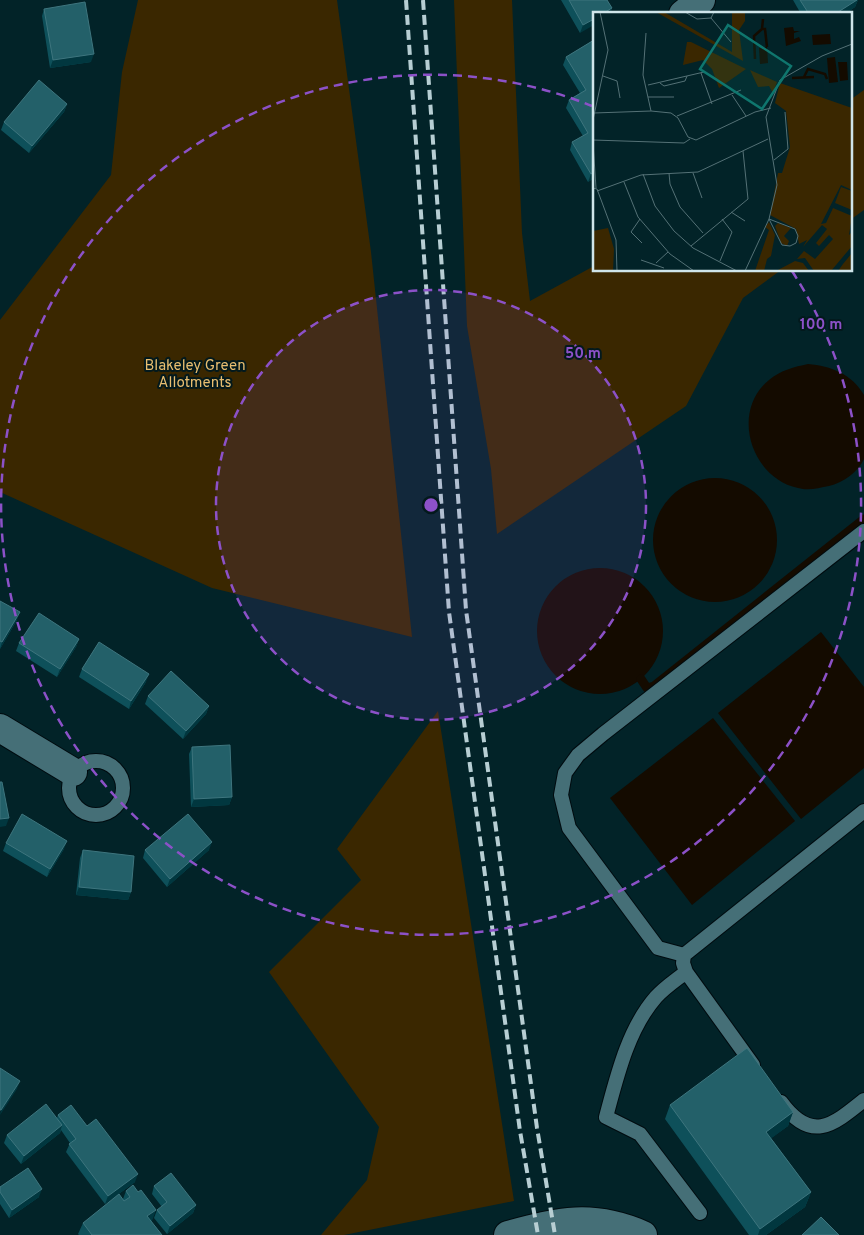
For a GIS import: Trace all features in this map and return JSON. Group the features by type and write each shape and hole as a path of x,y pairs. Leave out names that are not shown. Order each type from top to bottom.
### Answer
{"street":[{"path":"686,12 701,0"},
{"path":"0,728 73,772"},
{"path":"515,1233 567,1220 587,1220 620,1225 643,1235"}],"lane":[{"path":"684,955 658,948 569,828 561,795 565,773 578,755 603,734 864,531"},
{"path":"97,760 114,767 123,784 120,802 106,814 89,814 80,811 70,797 68,788 73,772 88,761 97,760"},
{"path":"762,1077 686,972 683,963 684,955 864,810"},
{"path":"686,972 657,995 645,1011 620,1063 606,1116 640,1134 700,1212"},
{"path":"774,1092 790,1115 802,1124 817,1128 830,1125 864,1100"}],"green space":[{"name":"Blakeley Green Allotments","path":"138,0 337,0 371,252 412,637 212,588 0,492 0,320 111,175 122,72"},
{"path":"454,0 512,0 522,233 530,301 593,267 593,271 780,271 743,298 686,406 497,534 491,469 467,326"},
{"path":"864,90 864,210 852,219 852,99"},
{"path":"438,711 514,1201 344,1235 321,1235 367,1180 379,1127 269,972 361,880 337,849"}],"shaded area":[{"path":"808,364 840,372 847,376 864,395 864,459 854,472 840,482 814,489 798,488 782,482 768,471 758,458 751,442 749,426 750,409 757,393 769,380 783,371"},
{"path":"715,478 739,483 750,488 759,496 767,505 772,516 777,540 772,564 767,575 759,584 750,592 739,597 715,602 691,597 680,592 671,584 663,575 658,564 653,540 658,516 663,505 671,496 680,488 691,483"},
{"path":"600,568 624,573 645,586 658,607 663,631 658,655 645,676 624,689 600,694 576,689 555,676 542,655 537,631 542,607 555,586 576,573"},
{"path":"821,632 864,687 864,768 801,819 718,713"},
{"path":"713,718 795,821 692,905 610,798"}],"building":[{"path":"569,0 607,0 612,8 605,12 593,12 593,20 583,25"},
{"path":"800,0 857,0 838,12 808,12"},
{"path":"85,2 94,54 53,60 44,9"},
{"path":"593,41 593,173 591,174 572,142 588,133 569,100 586,90 566,57"},
{"path":"39,80 67,104 32,146 4,122"},
{"path":"0,601 20,612 2,642 0,641"},
{"path":"39,613 79,639 60,669 19,643"},
{"path":"99,642 149,674 131,701 82,669"},
{"path":"171,671 209,706 186,731 148,696"},
{"path":"230,745 232,797 194,799 192,747"},
{"path":"0,782 2,782 9,818 0,819"},
{"path":"22,814 67,841 50,869 6,843"},
{"path":"188,814 212,842 170,879 145,850"},
{"path":"83,850 134,856 131,892 79,887"},
{"path":"747,1048 793,1112 766,1132 811,1192 760,1229 670,1105"},
{"path":"0,1068 20,1081 1,1110 0,1110"},
{"path":"46,1104 62,1125 24,1156 7,1135"},
{"path":"71,1105 87,1126 96,1119 138,1174 108,1196 69,1144 76,1139 58,1115"},
{"path":"28,1168 42,1189 12,1210 0,1192 0,1187"},
{"path":"171,1173 196,1205 170,1226 157,1210 167,1202 154,1186"},
{"path":"133,1185 138,1192 141,1190 156,1210 147,1216 162,1235 92,1235 83,1223 119,1194 124,1201 130,1197 126,1191"},
{"path":"821,1217 839,1235 802,1235"}],"waterway":[{"path":"641,679 647,688 654,686 864,519"}],"railway":[{"path":"406,0 449,612 520,1131 538,1235"},
{"path":"423,0 466,610 537,1128 555,1235"}]}
